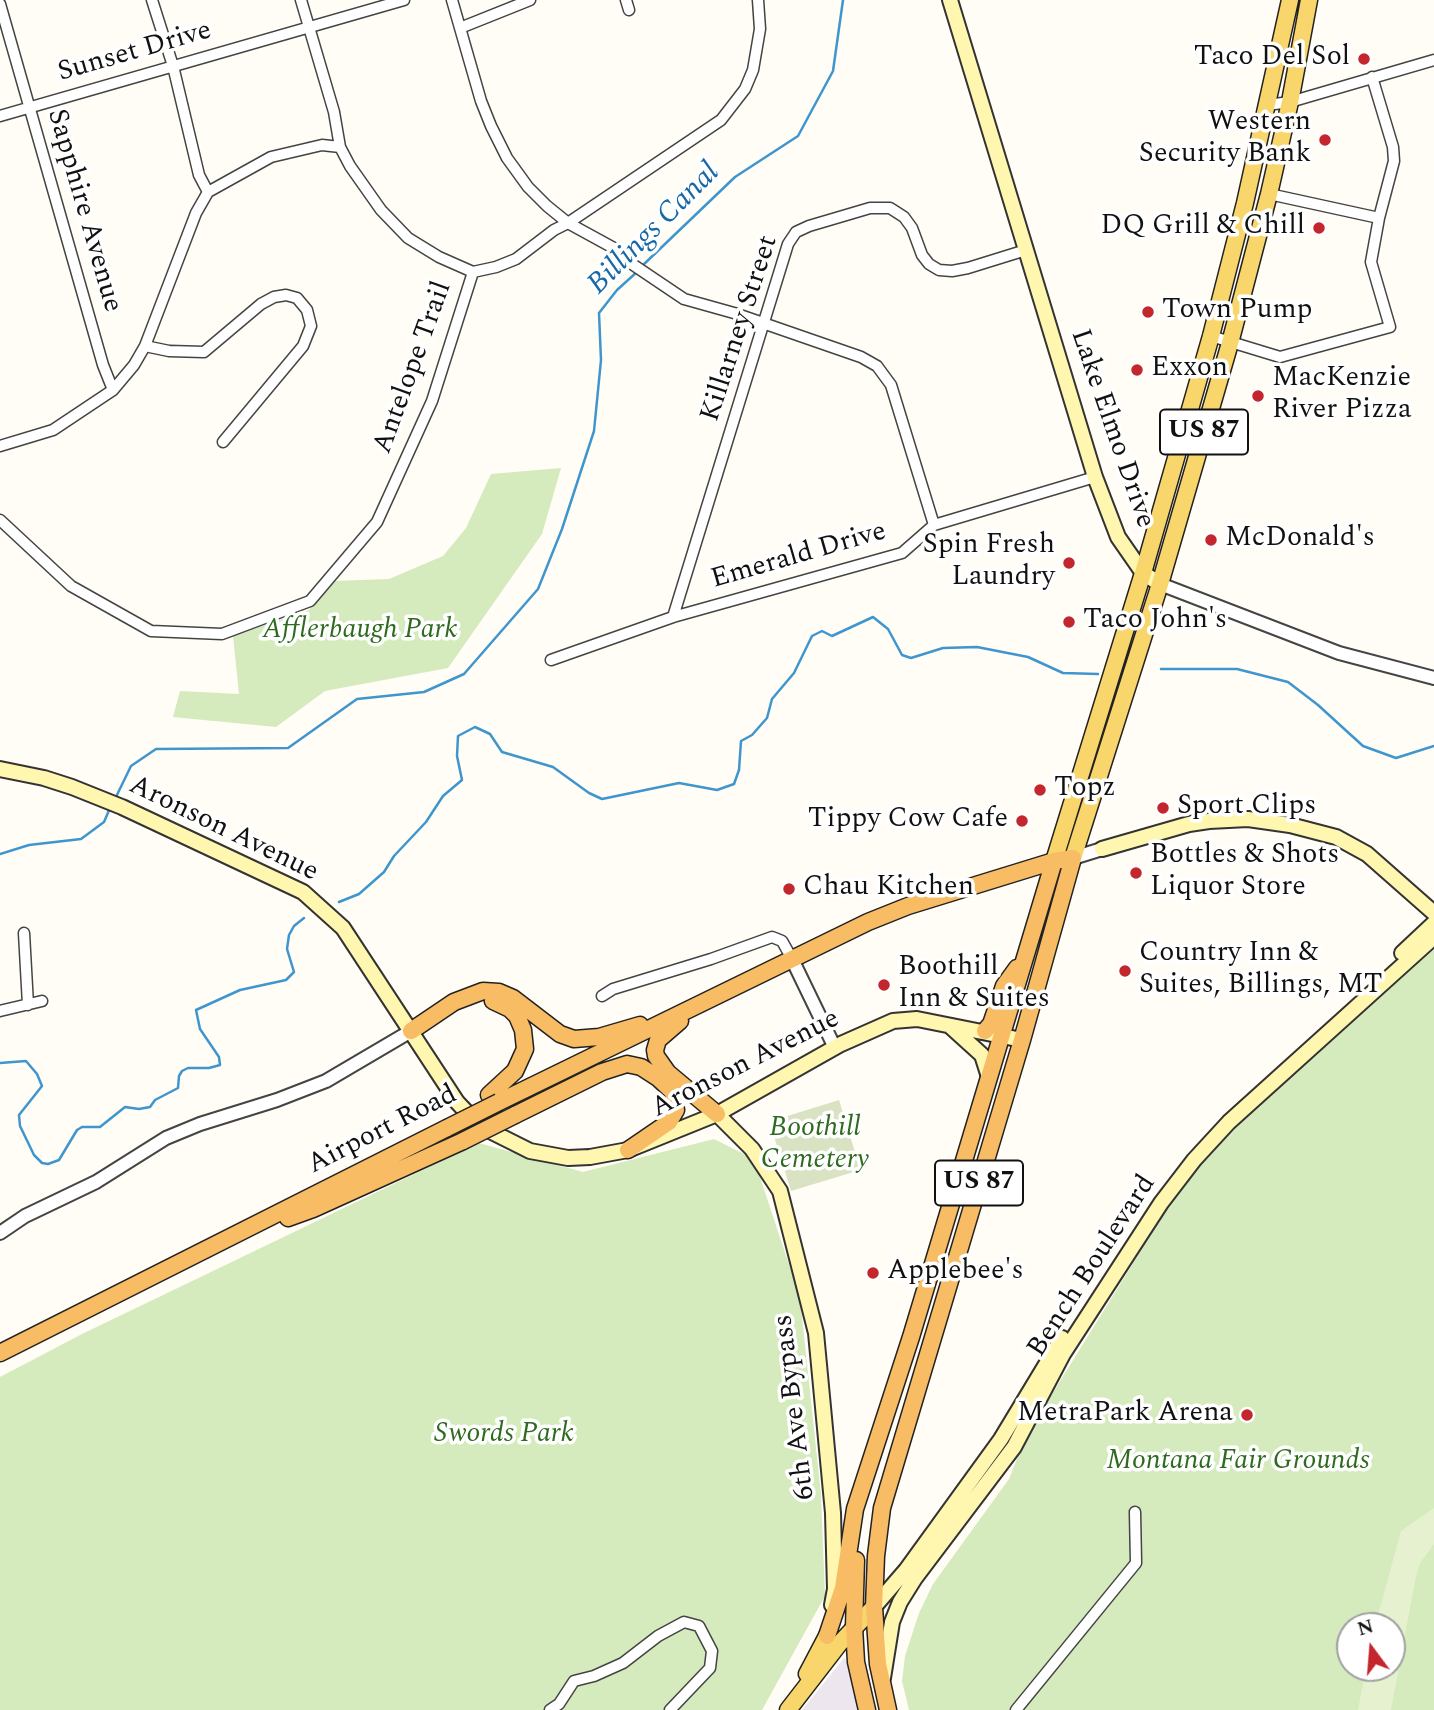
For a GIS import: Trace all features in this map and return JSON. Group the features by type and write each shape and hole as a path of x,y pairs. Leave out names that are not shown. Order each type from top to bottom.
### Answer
{"highway":[{"path":"1054,861 1073,858"},
{"name":"US 87","path":"888,1710 881,1687 875,1641 876,1556 882,1508 1022,1040 1073,858"},
{"name":"Airport Road","path":"0,1353 447,1128 494,1098 674,1016 844,932 903,908 1054,861"},
{"name":"US 87","path":"867,1710 856,1662 854,1628 862,1488 888,1401 911,1337 1054,861"},
{"path":"985,1031 991,1024 1004,986 1025,957"},
{"path":"411,1031 463,998 483,991 499,992 513,998 560,1034 574,1039 599,1037 674,1016"},
{"path":"463,998 487,999 502,1004 517,1016 523,1030 525,1049 519,1064 494,1098"},
{"path":"706,1000 666,1031 658,1040 655,1050 659,1063 668,1073 717,1114"},
{"path":"236,1235 313,1209 463,1141 602,1072 627,1064 641,1068 658,1078 673,1092 676,1110 669,1122 628,1150"},
{"path":"827,1636 843,1588 855,1509 862,1488"}],"main road":[{"name":"Lake Elmo Drive","path":"950,0 1095,477 1118,537 1143,573 1160,583"},
{"name":"US 87","path":"1054,861 1143,573 1211,336 1245,203 1290,0"},
{"name":"US 87","path":"1073,858 1160,583 1230,343 1269,194 1309,0"},
{"name":"Aronson Avenue","path":"0,769 44,778 98,797 303,892 334,917 354,942 457,1102 473,1119 512,1144 548,1156 590,1157 628,1150 717,1114 835,1048 892,1021 917,1018 1022,1040"},
{"path":"1102,849 1180,826 1209,821 1248,820 1290,825 1336,837 1367,854 1434,913"},
{"path":"787,1710 854,1628 893,1586 1001,1439 1146,1208 1178,1165 1228,1112 1322,1029 1434,923"},
{"name":"Bench Boulevard","path":"881,1687 892,1622 900,1602 915,1578 1014,1447 1063,1354 1160,1203 1229,1122 1434,937"},
{"name":"Aronson Avenue","path":"950,1026 982,1055 989,1077"},
{"name":"6th Ave Bypass","path":"717,1114 752,1149 780,1191 816,1333 833,1513 835,1589 827,1636"},
{"path":"628,1150 707,1128 733,1131"},
{"path":"787,1710 827,1636"}],"street":[{"path":"152,0 173,66 199,175 208,192"},
{"path":"301,0 339,130 340,147 381,209 408,238 439,257 474,272 516,259 554,230 721,120 745,89 759,48 758,0"},
{"name":"Sunset Drive","path":"0,116 404,0"},
{"path":"452,0 481,101 507,158 537,197 568,223 621,252 632,264 684,299 734,313 861,357 877,366 891,385 934,525"},
{"path":"460,28 530,0"},
{"name":"Sapphire Avenue","path":"0,4 103,365 113,390"},
{"path":"1267,105 1290,102 1434,60"},
{"path":"1211,336 1280,358 1390,327 1371,262 1394,161 1393,147 1372,78"},
{"path":"0,446 53,430 113,390 134,365 145,346 196,213 208,192 271,158 322,145 340,147"},
{"path":"1269,194 1379,218"},
{"name":"Killarney Street","path":"673,617 788,244 796,232 870,208 890,208 904,217 912,228 922,255 929,264 939,270 968,268 1026,250"},
{"name":"Antelope Trail","path":"0,520 71,586 151,631 222,634 310,601 377,522 432,401 474,272"},
{"path":"145,346 169,351 204,352 261,304 274,297 286,295 297,298 307,310 311,326 303,346 223,442"},
{"name":"Emerald Drive","path":"551,660 673,617 902,552 934,525 1095,477"},
{"name":"Lake Elmo Drive","path":"1160,583 1339,653 1434,678"},
{"path":"1073,858 1102,849"},
{"path":"24,933 27,1005"},
{"path":"602,996 614,989 772,937 782,941 835,1048"},
{"path":"0,1011 42,1001"},
{"path":"0,1233 25,1216 96,1182 166,1138 326,1081 411,1031"},
{"path":"1016,1710 1136,1563 1135,1512"},
{"path":"559,1708 574,1681 594,1676 623,1662 658,1636 684,1622 699,1626 712,1651 710,1668 670,1710"}],"shaded area":[{"path":"845,1657 859,1710 802,1710"}],"green space":[{"name":"Afflerbaugh Park","path":"561,468 542,534 448,668 325,691 276,727 173,717 180,691 239,694 233,636 309,610 333,581 389,579 443,556 466,528 491,474"},
{"name":"Montana Fair Grounds","path":"1434,945 1434,1710 909,1710 902,1681 905,1656 919,1613 933,1584 1009,1479 1026,1436 1176,1194 1212,1150"},
{"name":"Boothill Cemetery","path":"839,1100 859,1165 857,1171 791,1191 772,1130 783,1127 781,1118"},
{"name":"Swords Park","path":"714,1139 754,1159 800,1298 821,1495 825,1596 762,1710 0,1710 0,1377 82,1334 479,1143 583,1172"},
{"path":"1434,1508 1434,1544 1420,1563 1406,1629 1406,1612 1379,1612 1401,1531"},
{"path":"1363,1682 1396,1682 1391,1710 1358,1710"}],"waterway":[{"name":"Billings Canal","path":"642,266 735,177 798,136 833,71 843,0"},
{"name":"Billings Canal","path":"115,799 131,766 156,749 288,748 357,699 424,692 464,674 538,589 562,529 594,431 601,360 599,313 617,290 638,271"},
{"path":"339,902 359,894 384,872 394,856 426,822 443,796 462,780 457,756 458,736 475,727 490,734 502,752 553,767 602,799 679,783 717,790 734,784 739,770 741,741 752,735 767,718 772,699 794,673 812,636 822,631 832,636 873,617 888,629 902,655 911,658 943,648 977,647 1028,657 1063,673 1098,674"},
{"path":"1161,669 1237,669 1288,682 1363,746 1396,758 1434,746"},
{"name":"Billings Canal","path":"0,854 29,845 81,839 104,822 110,808"},
{"path":"0,1063 26,1061 37,1074 42,1086 19,1115 20,1126 34,1155 42,1163 59,1160 77,1130 82,1127 100,1127 125,1107 150,1107 155,1100 178,1088 179,1076 188,1068 220,1065 219,1057 200,1029 196,1010 240,990 286,980 294,972 287,949 289,935 294,926 304,918"}],"place":[{"name":"Taco Del Sol","path":"1364,59"},
{"name":"Western Security Bank","path":"1325,140"},
{"name":"DQ Grill & Chill","path":"1319,228"},
{"name":"Town Pump","path":"1148,312"},
{"name":"Exxon","path":"1137,370"},
{"name":"MacKenzie River Pizza","path":"1258,396"},
{"name":"McDonald's","path":"1211,540"},
{"name":"Spin Fresh Laundry","path":"1069,563"},
{"name":"Taco John's","path":"1069,622"},
{"name":"Topz","path":"1040,790"},
{"name":"Sport Clips","path":"1163,808"},
{"name":"Tippy Cow Cafe","path":"1022,821"},
{"name":"Bottles & Shots Liquor Store","path":"1136,873"},
{"name":"Chau Kitchen","path":"789,889"},
{"name":"Country Inn & Suites, Billings, MT","path":"1125,971"},
{"name":"Boothill Inn & Suites","path":"884,985"},
{"name":"Applebee's","path":"873,1273"},
{"name":"MetraPark Arena","path":"1247,1415"}]}
